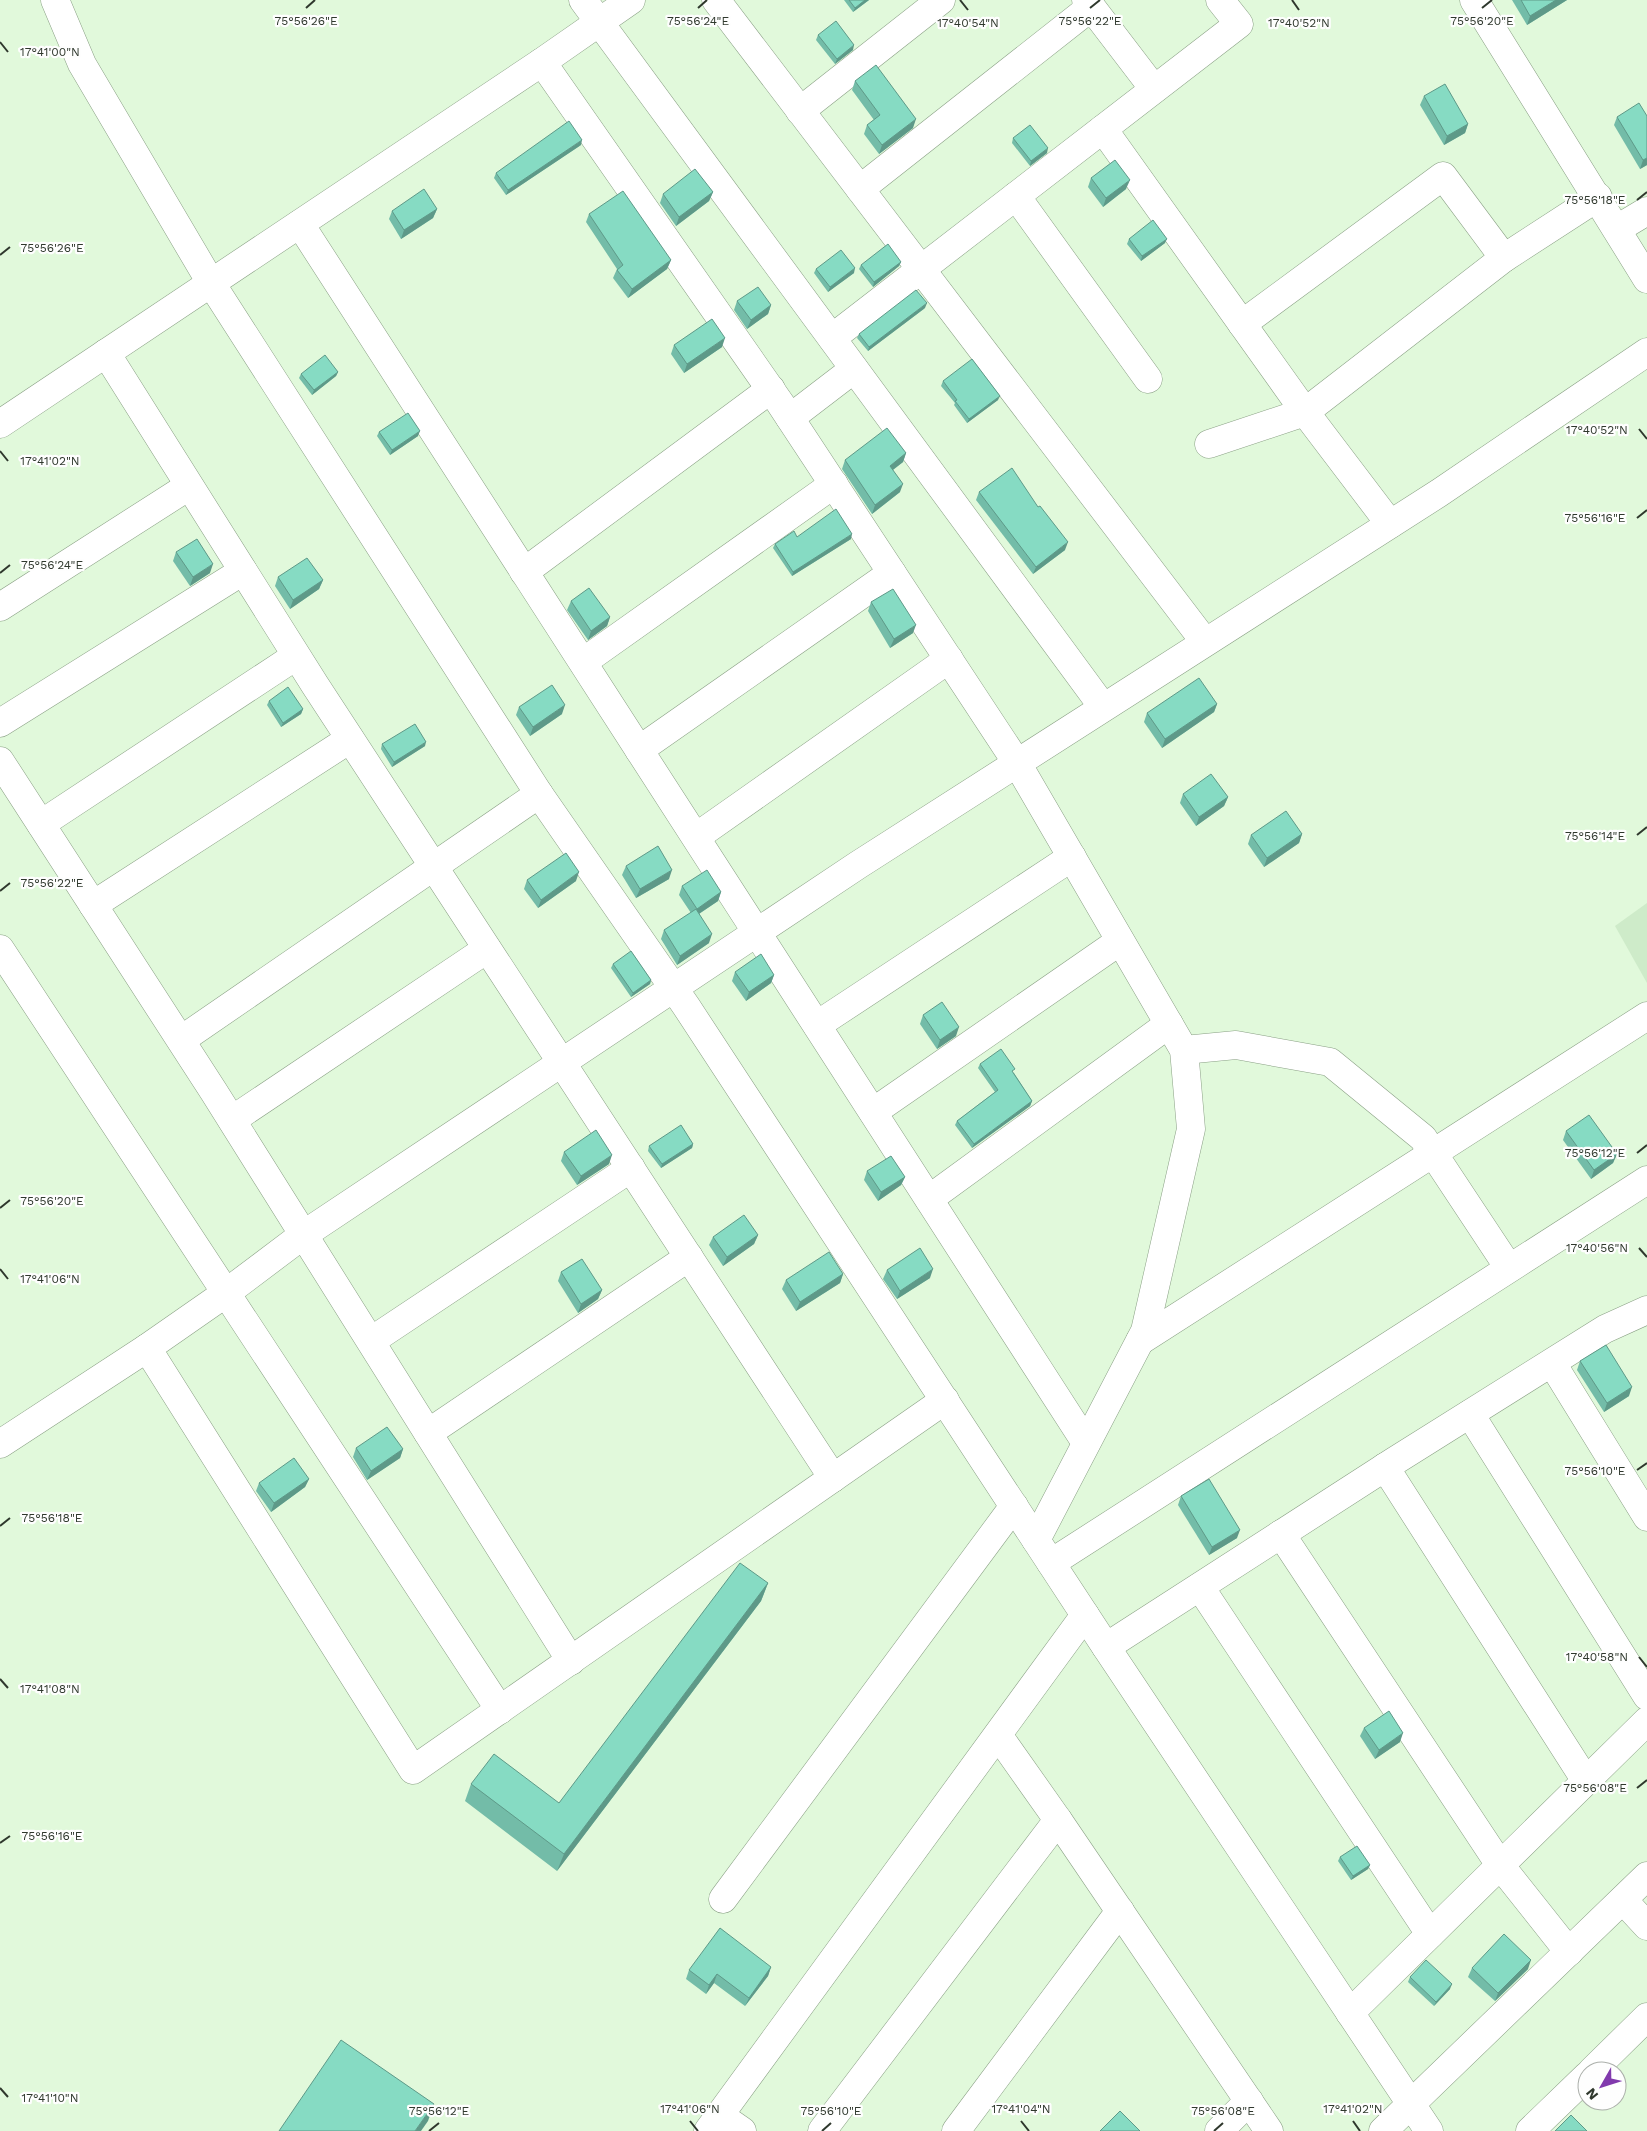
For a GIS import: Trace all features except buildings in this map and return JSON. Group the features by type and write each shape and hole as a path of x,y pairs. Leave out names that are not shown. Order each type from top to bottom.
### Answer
{"street":[{"path":"55,0 82,64 211,283 538,794 674,988 1085,1616 1429,2131"},
{"path":"583,0 1103,707"},
{"path":"0,424 542,62 631,0"},
{"path":"716,0 1205,642"},
{"path":"800,111 941,0"},
{"path":"832,338 1239,24 1220,0"},
{"path":"1474,0 1618,229 1647,279"},
{"path":"860,189 1088,3 1154,90"},
{"path":"542,62 771,389 1017,763 1184,1050 1191,1129 1145,1331 1036,1540"},
{"path":"1103,129 1305,412 1390,524"},
{"path":"1242,324 1443,176 1504,258"},
{"path":"1016,196 1148,379"},
{"path":"1209,444 1305,412 1504,258 1598,197"},
{"path":"1618,229 1647,211"},
{"path":"300,224 1086,1443"},
{"path":"0,1444 147,1348 226,1293 303,1235 674,988 1103,707 1390,524 1647,352"},
{"path":"106,353 296,656 833,1478"},
{"path":"790,418 854,369"},
{"path":"524,572 771,389"},
{"path":"583,662 834,484"},
{"path":"0,607 189,486"},
{"path":"0,723 243,571"},
{"path":"639,750 892,573"},
{"path":"41,824 296,656"},
{"path":"696,837 949,659"},
{"path":"93,905 350,739"},
{"path":"0,761 232,1120 571,1661"},
{"path":"181,1040 538,794"},
{"path":"817,1025 1072,857"},
{"path":"873,1112 1120,940"},
{"path":"0,949 500,1710"},
{"path":"232,1120 487,949"},
{"path":"1140,1341 1647,1016"},
{"path":"929,1199 1169,1024"},
{"path":"1184,1050 1236,1045 1330,1062 1423,1138 1509,1268"},
{"path":"371,1341 631,1168"},
{"path":"1051,1563 1647,1180"},
{"path":"428,1433 689,1257"},
{"path":"1106,1647 1385,1467 1605,1329 1647,1310"},
{"path":"147,1348 413,1770 945,1400"},
{"path":"1552,1363 1647,1517"},
{"path":"1470,1414 1647,1696"},
{"path":"1385,1467 1586,1781"},
{"path":"723,1899 1014,1506"},
{"path":"1281,1534 1500,1865 1569,1952"},
{"path":"1200,1587 1430,1934"},
{"path":"742,2131 713,2123 1085,1616"},
{"path":"1350,2013 1647,1721"},
{"path":"998,1735 1058,1820 1269,2131"},
{"path":"822,2131 1058,1820"},
{"path":"1383,2131 1647,1876"},
{"path":"1623,1900 1647,1926"},
{"path":"956,2131 1120,1911"},
{"path":"1602,2061 1647,2017"},
{"path":"1530,2131 1577,2086"},
{"path":"1219,2131 1249,2101"}],"shaded area":[{"path":"1647,903 1647,983 1615,926"}]}
